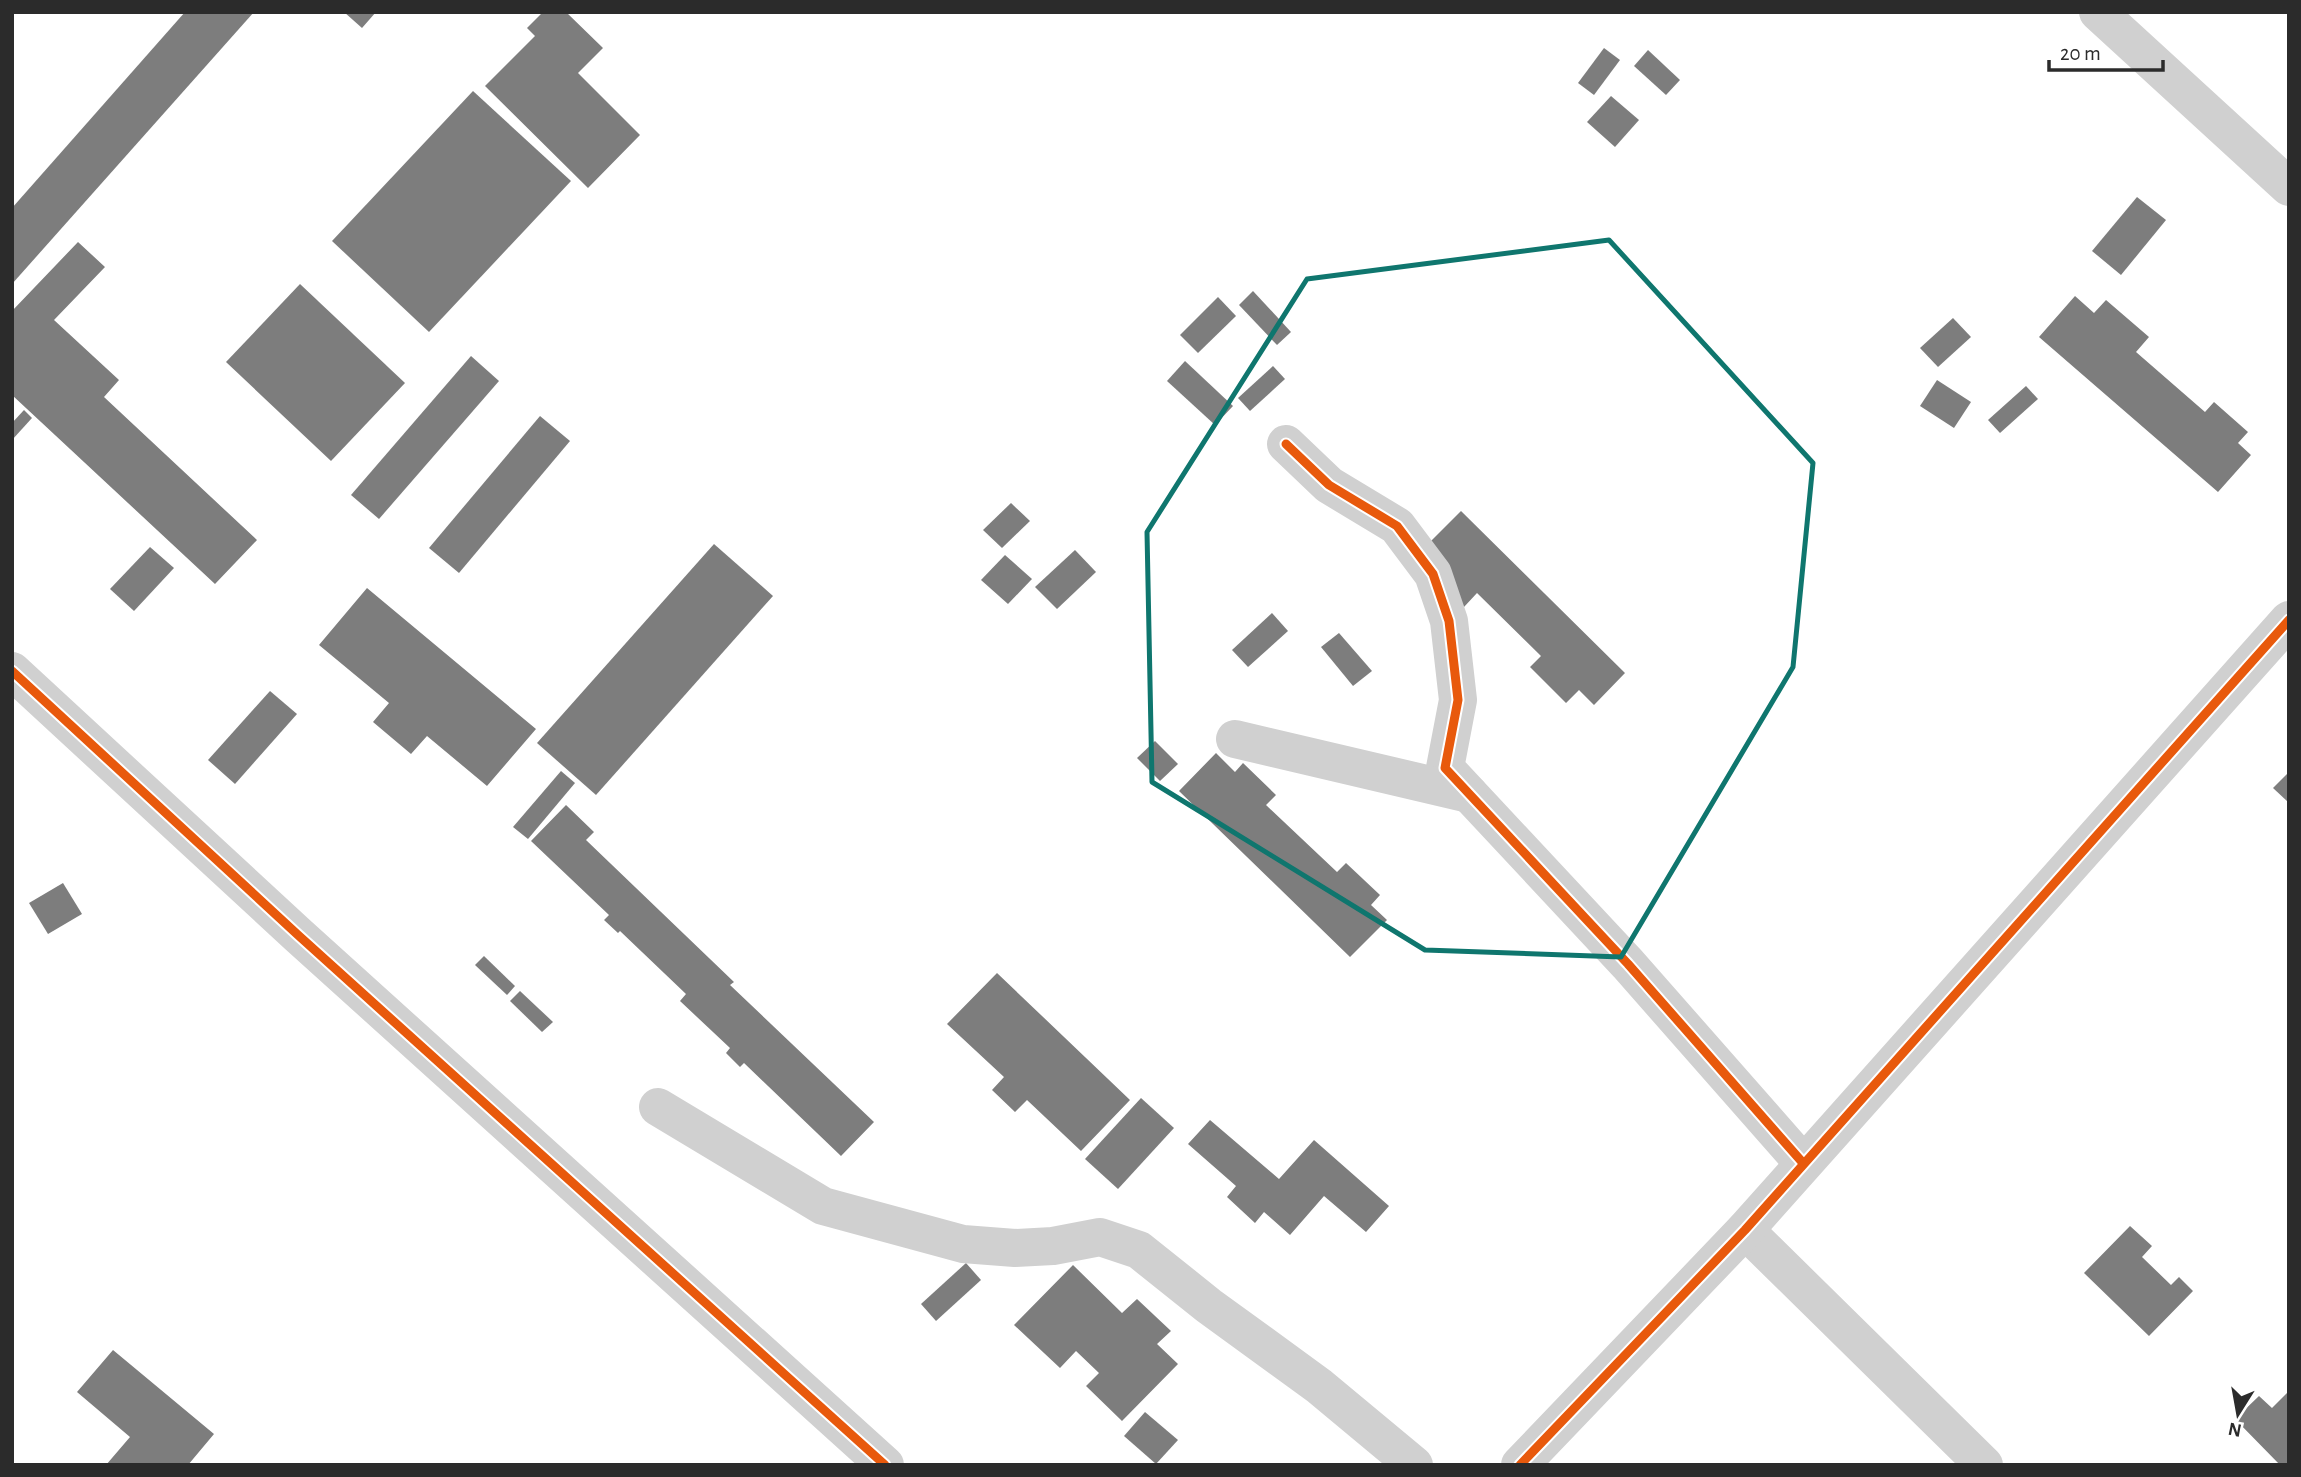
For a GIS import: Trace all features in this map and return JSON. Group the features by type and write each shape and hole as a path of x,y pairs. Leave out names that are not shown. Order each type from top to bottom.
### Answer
{"street":[{"path":"2101,13 2289,187"},
{"path":"1286,444 1329,485 1397,526 1433,574 1449,621 1458,700 1445,768 1628,964 1803,1163"},
{"path":"1520,1465 1745,1230 2289,620"},
{"path":"12,671 298,935 885,1465"},
{"path":"1235,739 1469,794"},
{"path":"659,1107 823,1206 963,1244 1015,1248 1053,1246 1100,1237 1139,1250 1209,1306 1319,1386 1414,1465"},
{"path":"1745,1230 1984,1465"}],"highlighted area":[{"path":"1609,240 1813,463 1793,667 1621,957 1425,950 1152,782 1147,532 1307,279"}],"building":[{"path":"185,12 254,12 12,284 12,208"},
{"path":"344,12 376,12 362,28"},
{"path":"543,12 566,12 603,48 578,73 640,135 588,188 485,86 535,36 527,28"},
{"path":"1604,48 1620,60 1594,95 1578,83"},
{"path":"1648,50 1680,80 1666,95 1634,66"},
{"path":"473,91 571,181 429,332 332,241"},
{"path":"1611,96 1639,120 1615,147 1587,122"},
{"path":"2137,197 2166,220 2121,275 2092,251"},
{"path":"78,242 105,267 54,320 119,380 104,397 257,540 215,584 12,395 12,311"},
{"path":"300,284 405,383 331,461 226,362"},
{"path":"1253,291 1291,332 1277,345 1239,305"},
{"path":"2075,296 2094,313 2106,300 2149,337 2136,352 2205,412 2214,402 2248,432 2238,443 2251,455 2218,492 2039,337"},
{"path":"1218,297 1236,316 1198,353 1180,335"},
{"path":"1953,318 1971,337 1938,367 1920,348"},
{"path":"471,356 499,381 379,519 351,495"},
{"path":"1185,361 1233,406 1215,425 1167,381"},
{"path":"1273,366 1285,379 1250,411 1238,398"},
{"path":"1937,380 1971,402 1954,428 1920,406"},
{"path":"2026,386 2038,399 2000,433 1988,420"},
{"path":"24,410 32,418 12,440 12,423"},
{"path":"540,416 570,441 459,573 429,548"},
{"path":"1011,503 1030,521 1002,548 983,530"},
{"path":"1461,511 1625,673 1594,705 1579,690 1566,703 1530,667 1541,656 1477,593 1464,607 1427,545"},
{"path":"714,544 773,596 596,795 537,743"},
{"path":"150,547 174,568 134,611 110,589"},
{"path":"1075,550 1096,572 1057,609 1035,587"},
{"path":"1005,555 1032,579 1008,604 981,580"},
{"path":"367,588 536,729 487,786 427,736 411,754 373,722 389,703 319,645"},
{"path":"1272,613 1288,631 1248,667 1232,650"},
{"path":"1339,633 1372,671 1353,686 1321,647"},
{"path":"270,691 297,714 235,784 208,760"},
{"path":"1155,741 1178,764 1160,781 1137,758"},
{"path":"1216,753 1235,772 1243,763 1276,795 1266,805 1337,872 1346,863 1380,895 1371,905 1387,920 1350,957 1179,791"},
{"path":"561,771 575,783 528,839 513,827"},
{"path":"2289,772 2289,803 2273,788"},
{"path":"566,805 594,832 586,840 734,982 730,985 874,1122 841,1156 744,1063 740,1067 726,1053 730,1048 680,1001 686,994 620,931 618,933 604,920 609,915 531,841"},
{"path":"63,883 82,914 48,934 29,903"},
{"path":"484,956 515,986 507,995 475,965"},
{"path":"997,973 1130,1100 1081,1151 1027,1100 1015,1112 992,1090 1004,1077 947,1024"},
{"path":"520,991 553,1022 542,1032 510,1001"},
{"path":"1141,1098 1174,1128 1118,1189 1085,1159"},
{"path":"1210,1120 1279,1179 1314,1140 1389,1206 1366,1232 1324,1196 1290,1235 1264,1212 1255,1223 1227,1197 1236,1186 1188,1144"},
{"path":"2130,1226 2152,1246 2142,1257 2171,1285 2179,1277 2193,1291 2149,1336 2084,1273"},
{"path":"966,1263 981,1280 936,1321 921,1304"},
{"path":"1073,1265 1122,1313 1137,1299 1171,1331 1157,1344 1178,1364 1122,1421 1086,1386 1099,1373 1076,1351 1060,1368 1014,1325"},
{"path":"113,1350 214,1434 188,1465 106,1465 130,1437 77,1392"},
{"path":"2289,1391 2289,1465 2280,1465 2235,1419 2259,1396 2272,1408"},
{"path":"1145,1412 1178,1440 1156,1464 1124,1436"}],"cycle path":[{"path":"1286,444 1329,485 1397,526 1433,574 1449,621 1458,700 1445,768 1628,964 1803,1163"},
{"path":"1520,1465 1745,1230 2289,620"},
{"path":"12,671 298,935 885,1465"}]}
